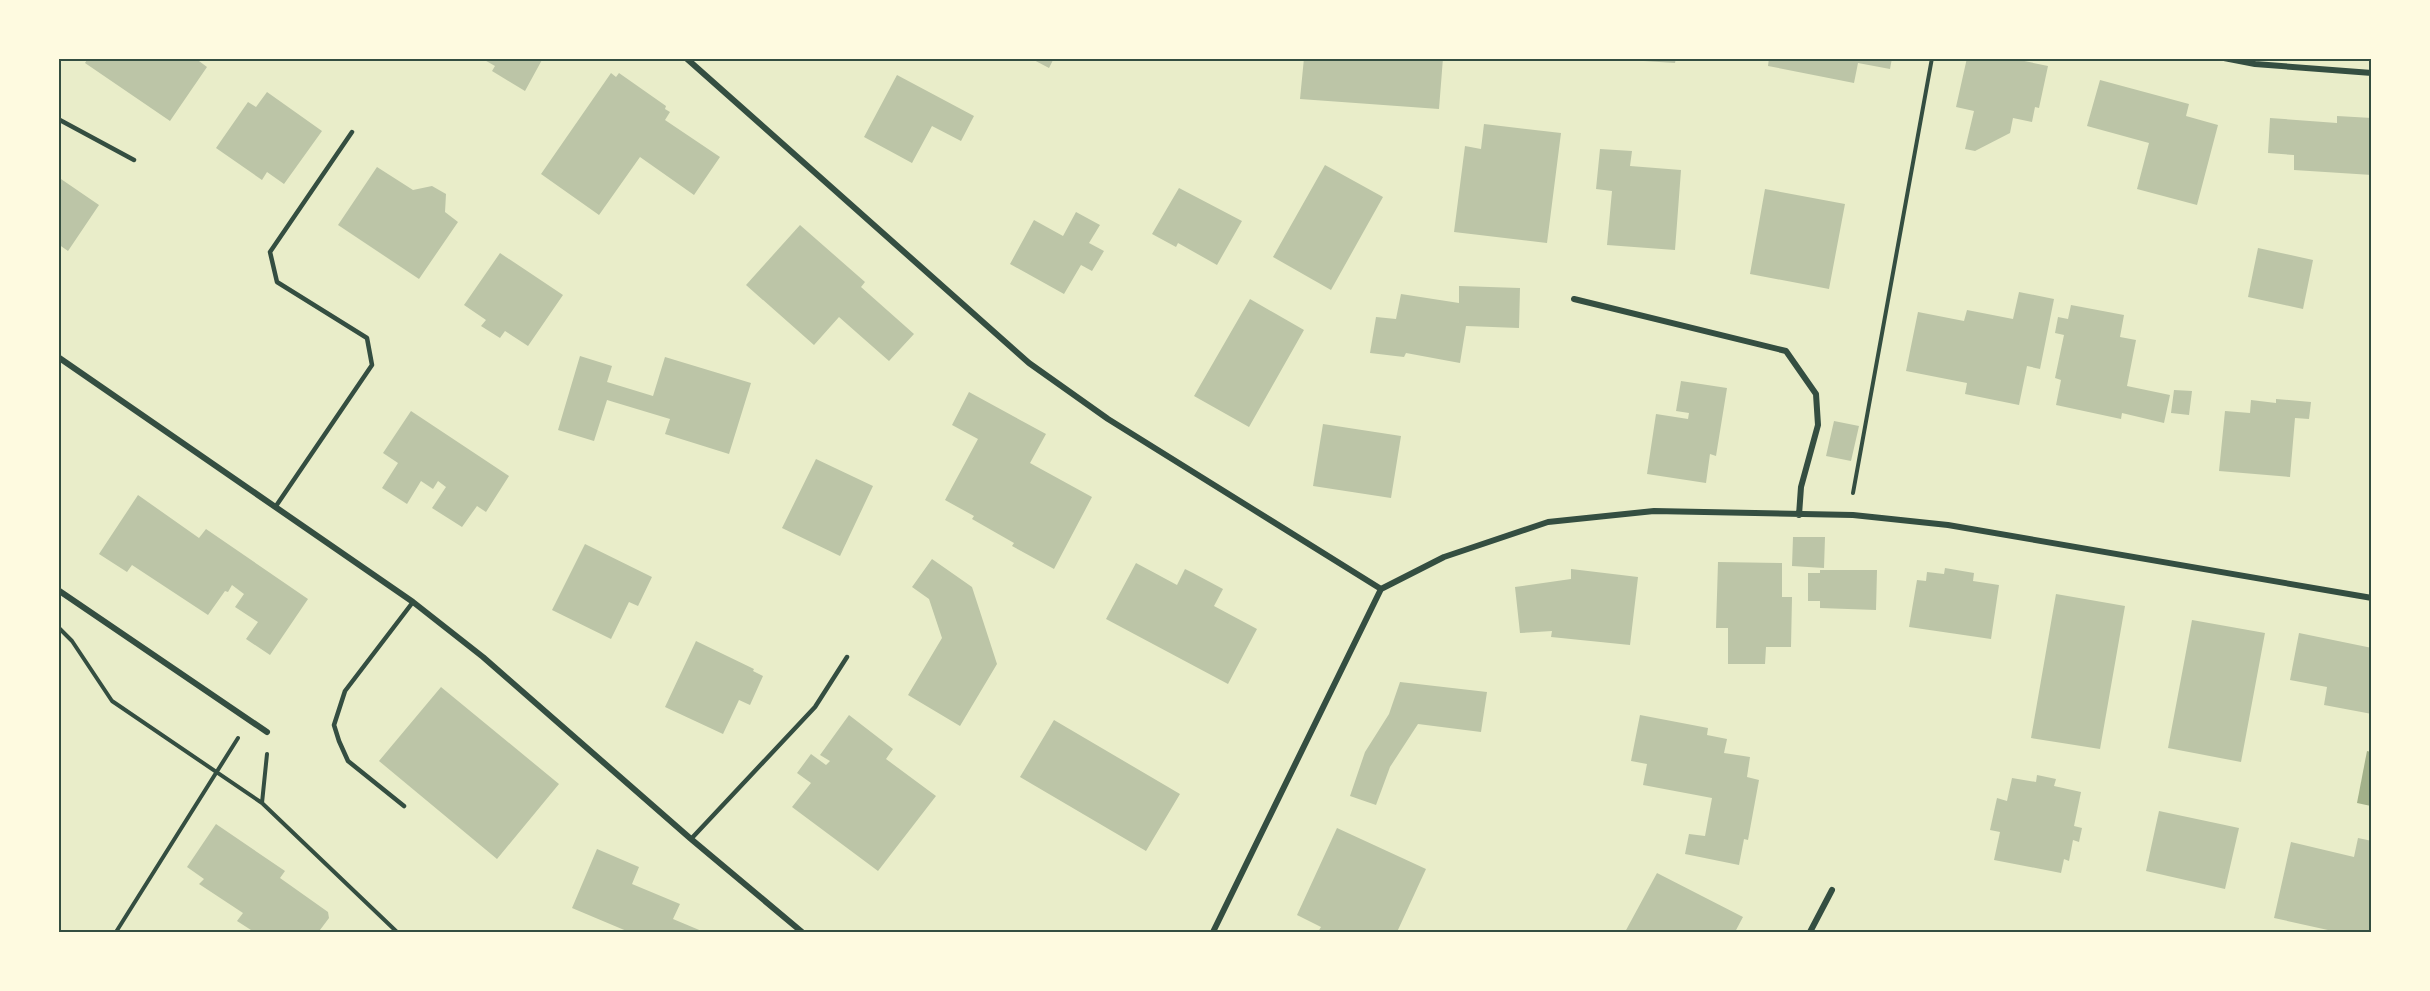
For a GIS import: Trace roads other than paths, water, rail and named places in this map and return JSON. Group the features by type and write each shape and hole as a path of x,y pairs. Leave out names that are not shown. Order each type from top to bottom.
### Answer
{"street":[{"path":"686,58 1029,363 1108,419 1381,589"},
{"path":"2224,58 2255,64 2372,73"},
{"path":"1574,299 1786,351 1816,394 1818,425 1801,487 1798,515"},
{"path":"58,357 276,506 413,603 483,657 802,933"},
{"path":"1213,933 1381,589 1444,557 1548,522 1654,511 1853,515 1948,525 2372,598"},
{"path":"58,590 267,732"},
{"path":"1810,933 1832,890"}],"lane":[{"path":"58,119 134,160"},
{"path":"276,506 372,365 367,338 277,282 270,252 352,132"},
{"path":"404,806 348,761 334,725 345,691 413,603"},
{"path":"691,839 815,707 848,657"},
{"path":"790,933 794,926"}]}
